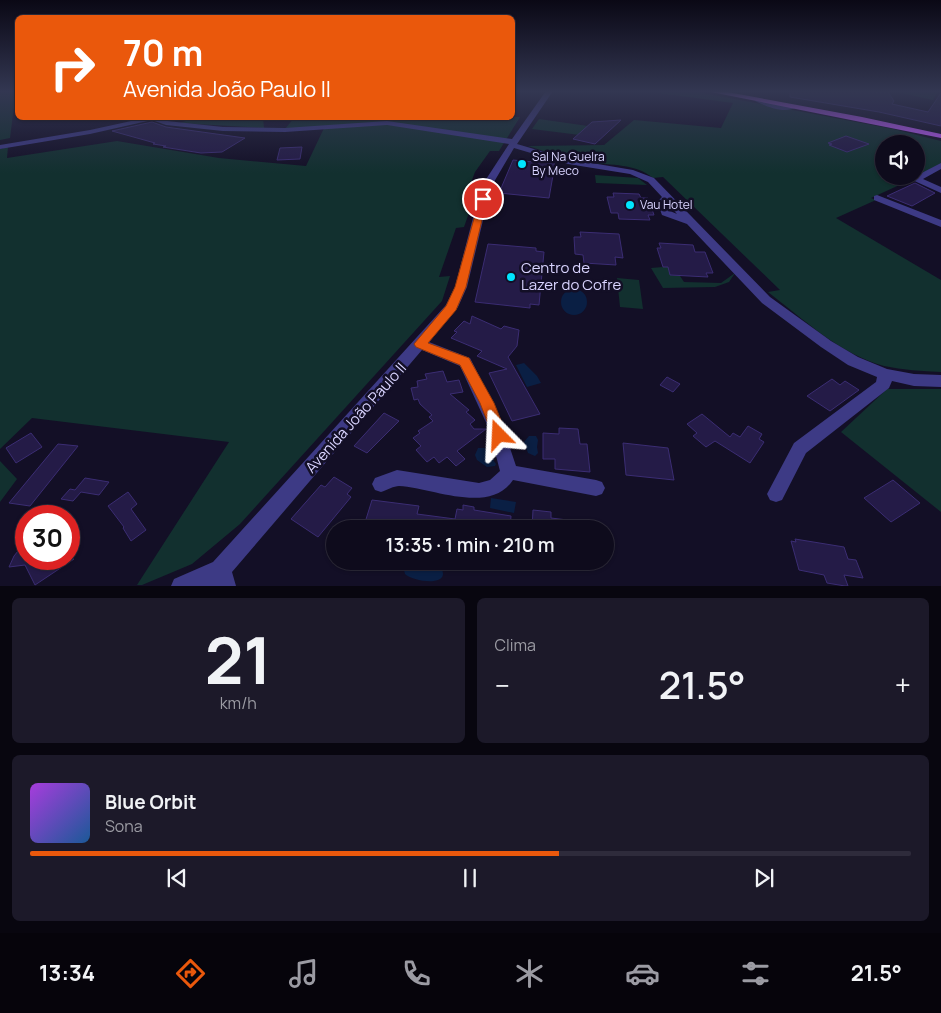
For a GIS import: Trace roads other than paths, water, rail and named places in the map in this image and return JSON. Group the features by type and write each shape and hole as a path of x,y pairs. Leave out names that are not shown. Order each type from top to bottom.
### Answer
{"main road":[{"path":"852,118 941,136"},
{"path":"868,118 941,132"}],"street":[{"name":"Avenida João Paulo II","path":"206,586 223,577 452,307 461,287 486,187 497,167 530,118"},
{"path":"0,147 90,132 144,120"},
{"path":"158,120 166,123 252,129 301,129 387,123 513,143 577,164 631,170 651,180 668,197 662,202 666,213 691,221 766,300 826,344 854,361 884,374 914,380 941,381"},
{"path":"941,166 915,179 941,190"},
{"path":"877,198 941,224"},
{"path":"381,484 397,478 479,491 494,487 502,482 509,472 505,451 487,403 465,362 420,344"},
{"path":"776,494 800,448 884,384 884,374"},
{"path":"509,472 596,488"},
{"path":"181,586 223,577"}],"water":[{"path":"574,289 583,293 587,302 583,311 574,315 565,311 561,302 565,293"},
{"path":"524,363 541,383 527,387 516,365"},
{"path":"529,436 536,436 538,440 538,453 535,456 528,453 524,442"},
{"path":"478,448 485,448 496,464 495,466 487,467 477,460 475,455"},
{"path":"491,498 516,502 514,513 490,508"},
{"path":"404,570 442,570 443,573 442,578 433,581 414,579 405,574"}],"place":[{"name":"Sal Na Guelra By Meco","path":"522,164"},
{"name":"Vau Hotel","path":"630,205"},
{"name":"Centro de Lazer do Cofre","path":"511,277"}]}
